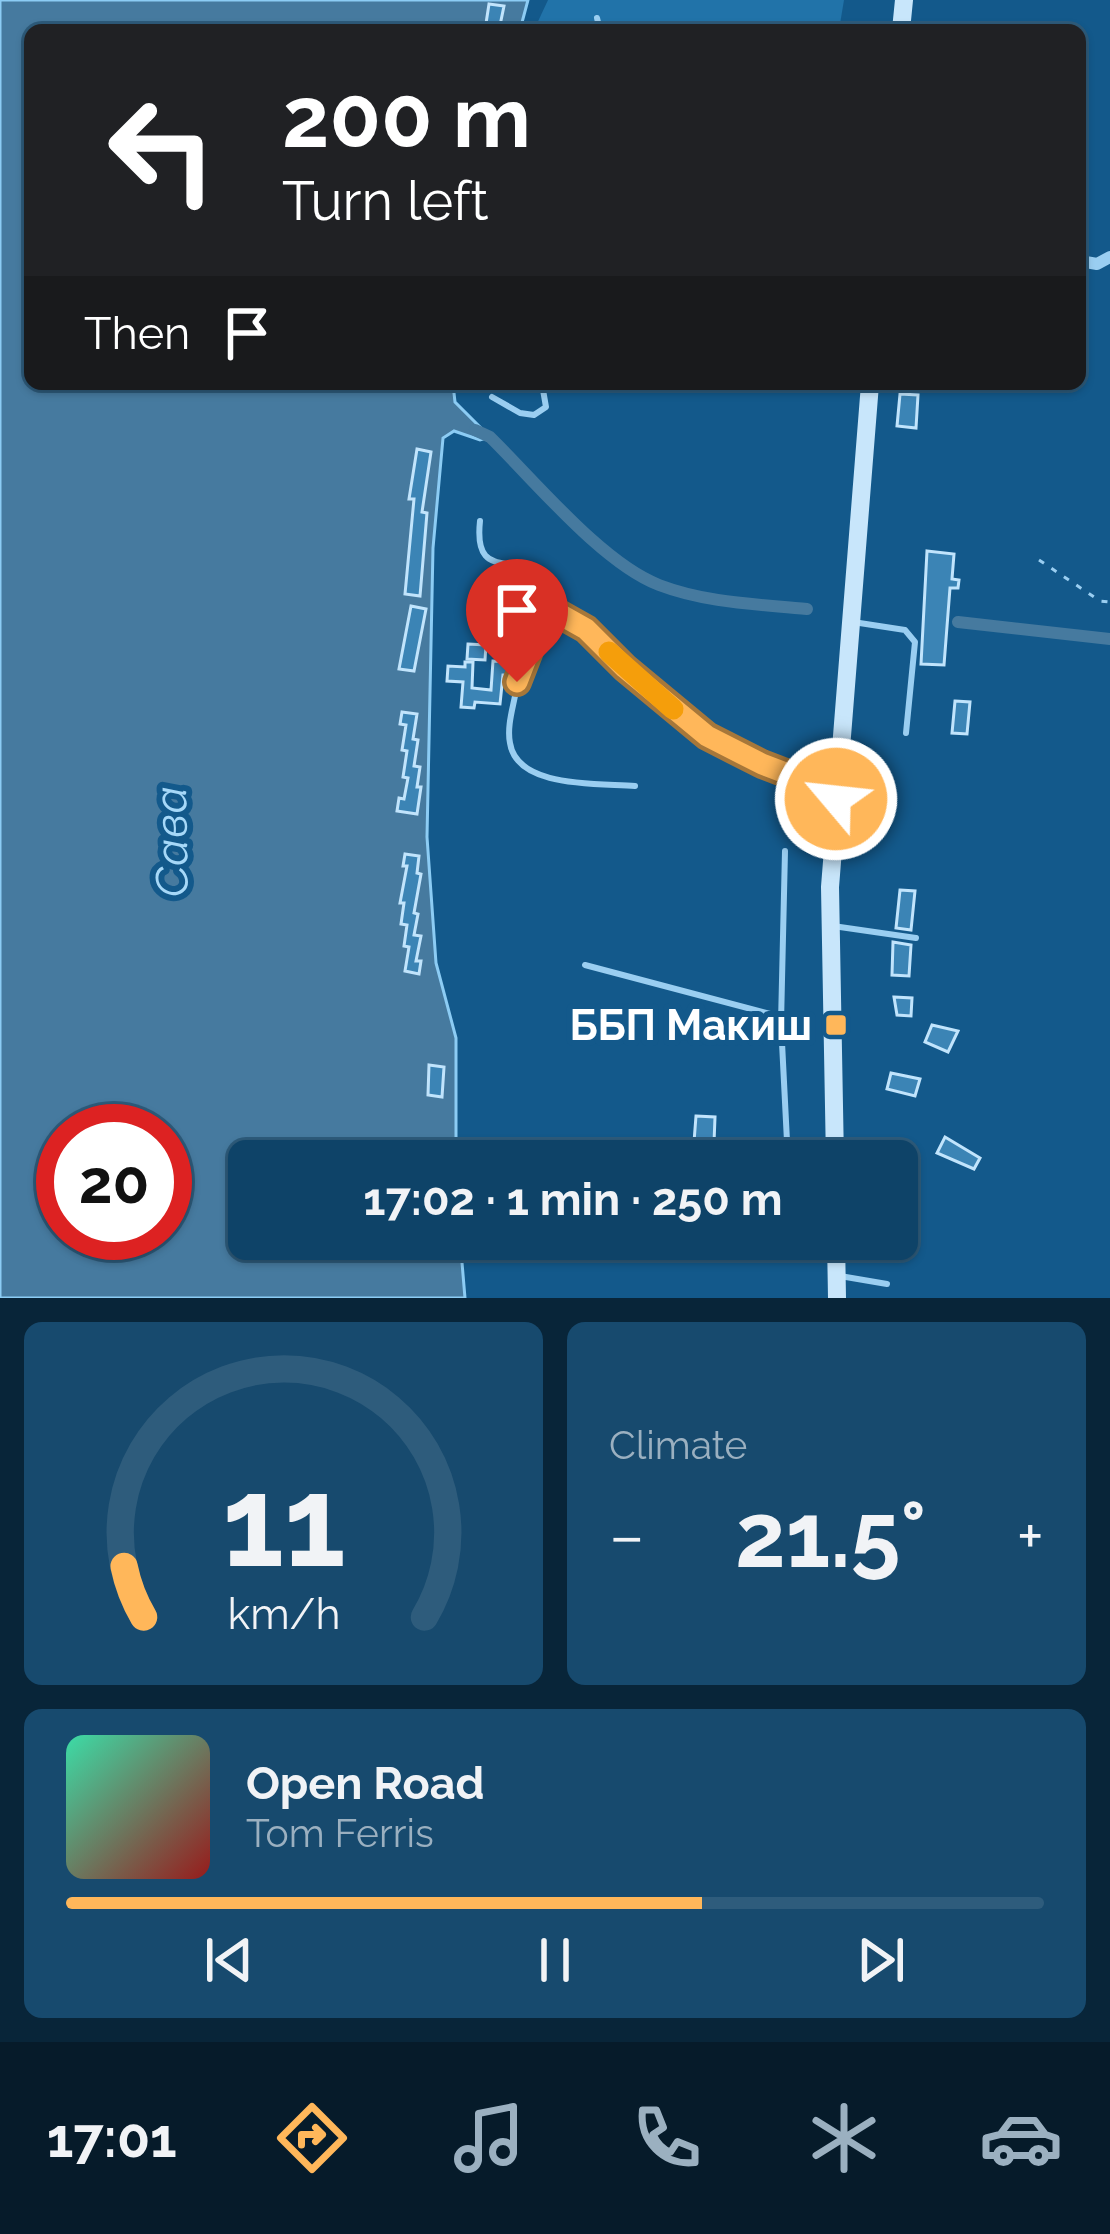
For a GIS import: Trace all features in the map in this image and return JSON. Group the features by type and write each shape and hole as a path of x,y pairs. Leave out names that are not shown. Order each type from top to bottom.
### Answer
{"street":[{"path":"834,1140 829,926 869,390"},
{"path":"837,1260 837,1298"}],"lane":[{"path":"597,18 598,24"},
{"path":"492,397 520,413 535,415 546,407 543,390"},
{"path":"480,521 485,554 494,562 532,572 554,611 586,629 707,736 762,764 808,780 836,799"},
{"path":"554,611 520,669 509,729 512,752 528,768 556,780 634,786"},
{"path":"850,622 904,630 915,642 906,734"},
{"path":"808,780 839,756"},
{"path":"785,851 781,1023 787,1140"},
{"path":"829,926 916,938"},
{"path":"585,965 770,1015 781,1023"},
{"path":"837,1276 886,1284"}],"path":[{"path":"1039,560 1100,601 1110,602"}],"shaded area":[{"path":"548,0 844,0 840,24 537,24"}],"water":[{"name":"Сава","path":"0,0 528,0 522,24 24,24 24,390 454,390 455,402 490,437 480,440 454,431 443,438 433,548 427,837 436,963 456,1038 456,1140 228,1140 228,1260 462,1260 465,1298 0,1298"}],"building":[{"path":"489,4 504,6 500,24 486,24"},
{"path":"900,394 918,395 916,428 897,426"},
{"path":"417,449 431,452 422,512 427,513 420,596 405,594 414,499 409,499"},
{"path":"927,551 954,554 952,579 959,580 958,588 950,588 944,665 921,664"},
{"path":"411,606 426,609 414,671 399,669"},
{"path":"468,644 486,645 485,660 467,659"},
{"path":"493,661 511,662 510,675 503,675 500,704 475,702 474,708 461,707 463,682 447,681 448,666 465,667 465,662 473,662 472,688 491,690"},
{"path":"955,701 970,702 967,734 952,733"},
{"path":"402,712 417,714 414,766 420,767 417,787 421,787 417,814 397,811 408,778 403,777 407,751 402,750 406,725 400,724"},
{"path":"856,778 881,780 880,795 855,793"},
{"path":"405,854 419,856 414,935 421,936 416,961 421,961 419,974 405,971 409,947 404,946 407,925 401,924 404,903 400,903"},
{"path":"900,890 915,891 911,930 896,928"},
{"path":"893,942 911,945 909,976 892,975"},
{"path":"894,997 912,998 911,1016 897,1015"},
{"path":"932,1025 958,1031 948,1052 925,1042"},
{"path":"429,1065 444,1067 442,1097 428,1095"},
{"path":"891,1073 920,1079 915,1096 887,1089"},
{"path":"696,1116 715,1117 714,1140 694,1140"},
{"path":"945,1137 980,1158 974,1169 937,1153"}],"waterway":[{"path":"475,430 490,437 592,540 637,574 695,596 807,609"},
{"path":"958,622 1110,639"}],"slow traffic":[{"path":"609,652 673,709"}],"place":[{"name":"ББП Макиш","path":"836,1025"}],"route":[{"path":"517,682 534,638 554,611 586,629 707,736 762,764 808,780 836,799"}]}
